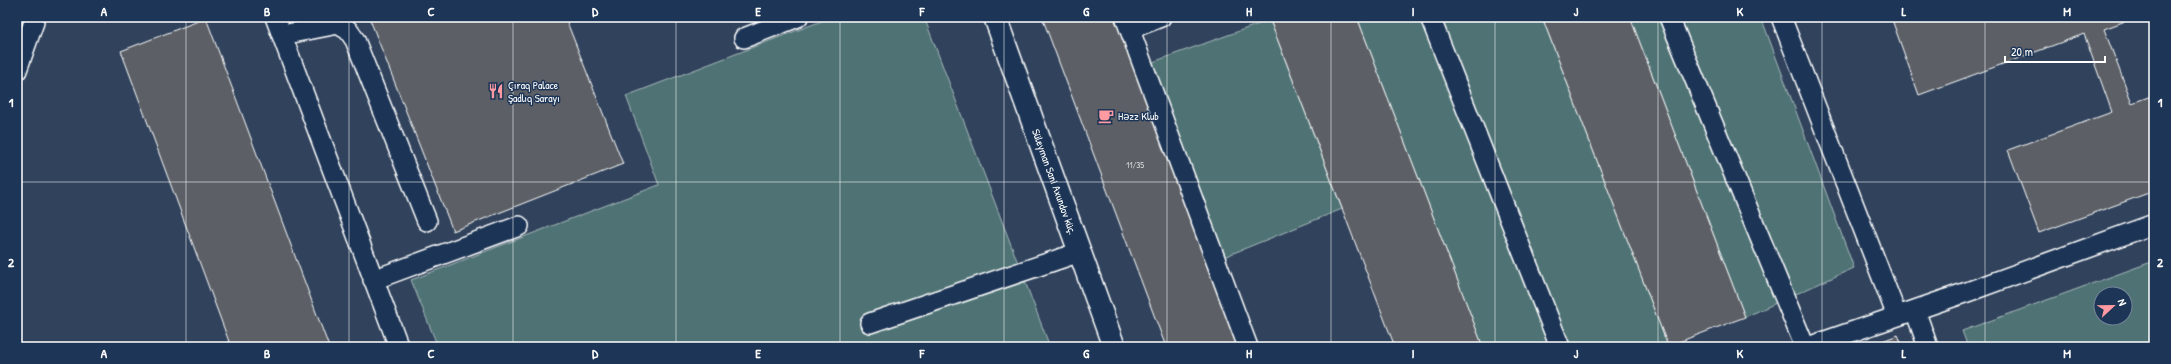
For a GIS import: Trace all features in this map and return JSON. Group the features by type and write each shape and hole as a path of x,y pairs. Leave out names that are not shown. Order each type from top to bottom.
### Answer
{"street":[{"name":"Süleyman Sani Axundov küç.","path":"995,17 1114,347"}],"lane":[{"path":"17,70 34,22 33,17"},
{"path":"275,17 399,347"},
{"path":"744,38 798,17"},
{"path":"1161,17 1128,23 1248,347"},
{"path":"1430,17 1560,347"},
{"path":"1669,17 1806,347 1915,310 2154,224"},
{"path":"1781,17 1896,316"},
{"path":"282,35 338,24 348,30 355,40 427,221"},
{"path":"374,280 519,226"},
{"path":"870,323 1080,252"},
{"path":"1915,310 1928,347"}],"green space":[{"path":"832,17 924,17 1050,347 438,347 411,280 659,185 626,96"},
{"path":"1357,17 1542,17 1668,346 1483,347"},
{"path":"1630,17 1761,17 1854,268 1745,317"},
{"path":"1270,20 1342,209 1209,263 1136,68"},
{"path":"2154,261 2154,347 1968,347 1962,331"}],"building":[{"name":"Çıraq Palace Şadlıq Sarayı","path":"369,17 565,17 623,164 453,231"},
{"path":"1042,17 1117,17 1240,347 1166,347"},
{"path":"1278,17 1357,17 1483,347 1395,347 1270,20"},
{"path":"1542,17 1630,17 1745,317 1668,346"},
{"path":"1891,17 2136,17 2104,29 2132,103 2154,95 2154,191 2039,233 2008,150 2112,112 2084,34 1919,95"},
{"path":"206,18 329,347 231,347 121,51"},
{"path":"1898,335 1903,347 1867,347"}],"place":[{"name":"Çıraq Palace Şadlıq Sarayı","path":"496,91"},
{"name":"Həzz Klub","path":"1106,116"}]}
